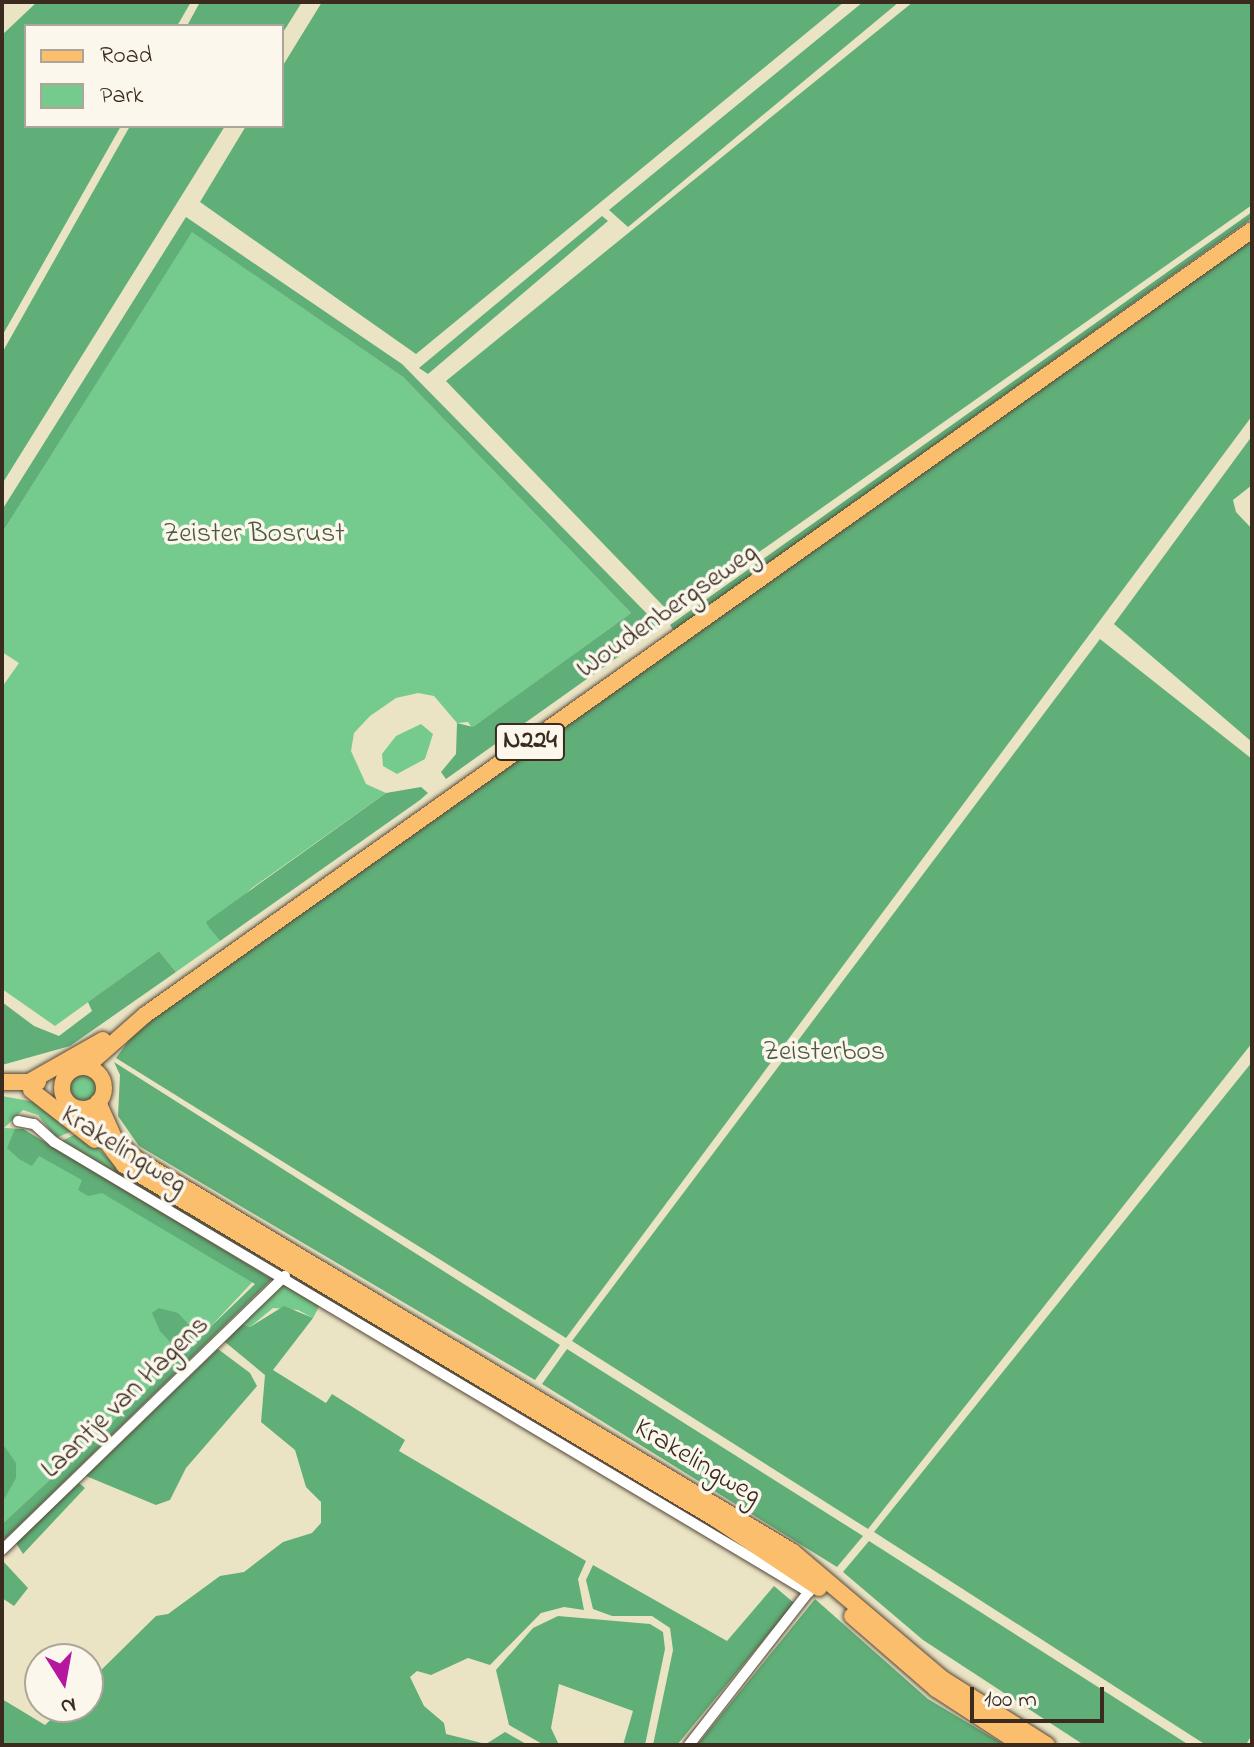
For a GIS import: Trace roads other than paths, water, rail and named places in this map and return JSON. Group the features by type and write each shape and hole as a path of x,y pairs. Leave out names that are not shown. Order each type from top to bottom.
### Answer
{"main road":[{"name":"Woudenbergseweg","path":"86,1067 119,1041 137,1021 1252,230"},
{"name":"N224","path":"30,1086 87,1053 119,1027 137,1021"},
{"name":"Woudenbergseweg","path":"101,1078 119,1041"},
{"name":"N224","path":"2,1085 63,1087 86,1067"},
{"path":"86,1067 101,1078"},
{"name":"N224","path":"98,1102 101,1078"},
{"path":"30,1086 107,1147"},
{"name":"Krakelingweg","path":"63,1087 124,1165 291,1268 716,1519 816,1586 943,1679 1047,1745"},
{"path":"82,1109 98,1102"},
{"name":"Krakelingweg","path":"98,1102 125,1150 291,1268"},
{"name":"Krakelingweg","path":"816,1586 918,1676 1022,1745"}],"street":[{"name":"Krakelingweg","path":"18,1121 34,1124 54,1142 291,1268"},
{"name":"Laantje van Hagens","path":"2,1550 291,1268"},
{"path":"689,1745 816,1586"}],"park label":[{"name":"Zeister Bosrust","path":"254,535"},
{"name":"Zeisterbos","path":"824,1053"}]}
